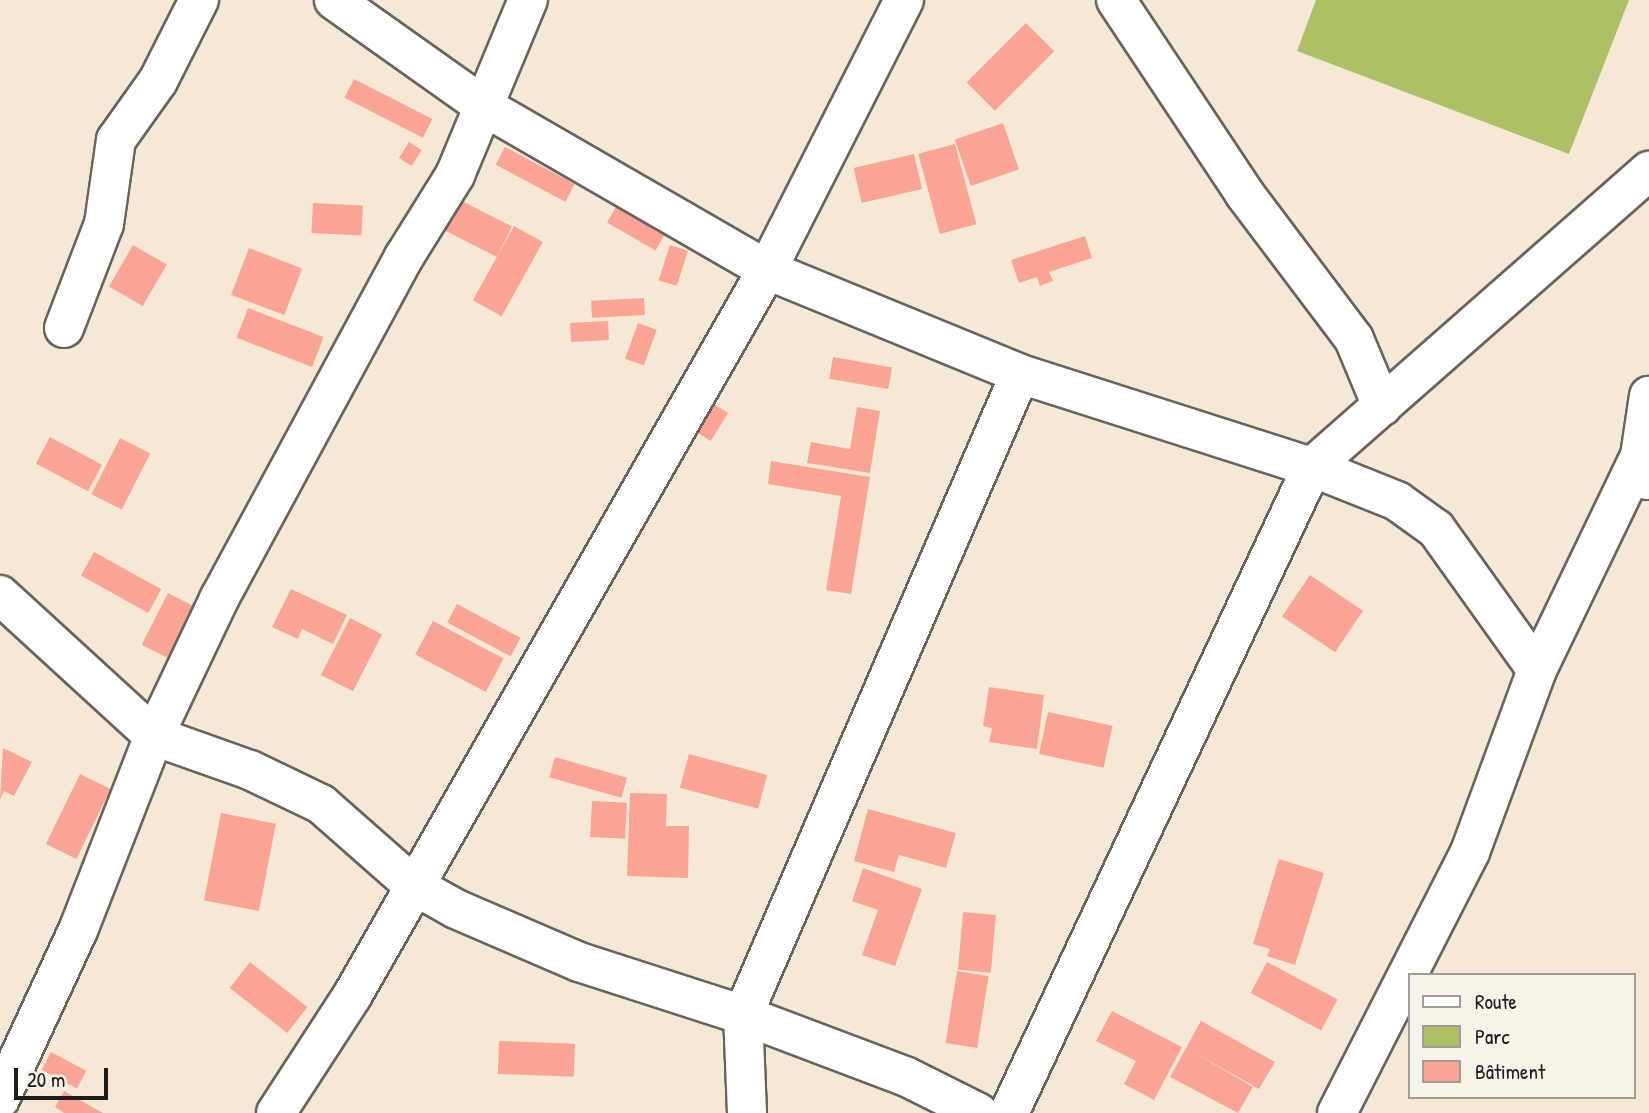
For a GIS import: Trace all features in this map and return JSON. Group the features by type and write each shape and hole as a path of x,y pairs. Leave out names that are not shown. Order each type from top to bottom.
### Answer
{"street":[{"path":"64,328 104,224 116,139 158,81 200,0"},
{"path":"334,0 485,107 767,270 1020,374 1312,467 1397,501 1436,529 1537,670"},
{"path":"0,1098 79,928 154,736 271,499 404,257 455,175 527,0"},
{"path":"276,1113 352,996 412,884 767,270 904,0"},
{"path":"1116,0 1244,193 1354,339 1382,406"},
{"path":"1009,1113 1312,467 1649,171"},
{"path":"747,1113 743,1015 1020,374"},
{"path":"1408,973 1470,852 1537,670 1645,471 1649,396"},
{"path":"0,595 154,736 250,770 321,804 412,884 456,909 579,962 743,1015 907,1077 979,1113"},
{"path":"1337,1113 1408,974"}],"green space":[{"path":"1316,0 1629,0 1569,154 1297,51"}],"building":[{"path":"1026,23 1054,51 995,111 967,82"},
{"path":"354,79 432,119 423,138 344,98"},
{"path":"1003,123 1019,169 971,186 955,140"},
{"path":"409,142 422,150 412,166 399,158"},
{"path":"955,144 976,224 940,234 918,154"},
{"path":"505,147 575,184 565,202 496,165"},
{"path":"914,154 922,189 862,203 854,168"},
{"path":"456,198 512,227 497,257 441,228"},
{"path":"313,203 363,206 361,236 311,233"},
{"path":"616,207 664,235 655,251 607,223"},
{"path":"514,226 543,242 502,316 473,300"},
{"path":"1085,236 1092,258 1049,272 1053,281 1040,286 1037,277 1019,283 1011,260"},
{"path":"133,245 167,264 143,306 109,287"},
{"path":"670,245 688,251 677,286 659,280"},
{"path":"249,248 302,268 284,315 231,295"},
{"path":"644,298 645,315 592,318 591,301"},
{"path":"248,308 324,337 312,367 237,338"},
{"path":"608,321 609,340 571,342 570,323"},
{"path":"638,323 657,330 644,366 625,359"},
{"path":"833,357 892,367 888,389 829,379"},
{"path":"712,403 728,413 711,441 695,431"},
{"path":"857,407 880,411 870,473 807,463 811,442 850,449"},
{"path":"50,437 102,465 88,491 36,463"},
{"path":"120,438 150,453 122,510 91,494"},
{"path":"771,461 870,477 851,594 826,590 841,496 768,484"},
{"path":"94,552 161,589 148,613 81,576"},
{"path":"1310,575 1363,611 1335,652 1282,616"},
{"path":"291,589 347,615 333,644 302,629 298,639 272,627"},
{"path":"168,593 198,608 172,660 142,645"},
{"path":"457,604 521,638 511,656 447,623"},
{"path":"350,618 382,634 353,691 321,675"},
{"path":"433,621 504,659 486,692 415,655"},
{"path":"989,687 1044,695 1037,749 989,742 992,728 983,726"},
{"path":"1048,712 1113,726 1104,768 1039,754"},
{"path":"3,748 32,762 14,796 4,791 0,800"},
{"path":"689,754 767,775 758,809 680,788"},
{"path":"555,757 627,778 621,798 549,777"},
{"path":"80,774 111,789 76,859 46,844"},
{"path":"630,793 667,794 666,826 689,826 688,878 627,876"},
{"path":"592,801 627,803 625,839 590,837"},
{"path":"868,809 956,833 946,868 899,855 894,872 854,861"},
{"path":"221,813 276,824 259,911 204,900"},
{"path":"1279,859 1324,873 1295,965 1267,956 1270,949 1253,944"},
{"path":"863,868 922,889 895,966 862,955 878,910 852,901"},
{"path":"963,912 996,915 991,973 958,970"},
{"path":"250,962 308,1007 287,1033 230,988"},
{"path":"1267,962 1338,1000 1321,1030 1251,993"},
{"path":"957,971 989,976 977,1048 946,1043"},
{"path":"1112,1011 1182,1047 1154,1100 1124,1084 1136,1061 1096,1041"},
{"path":"1201,1021 1275,1062 1259,1089 1191,1051 1253,1087 1238,1113 1170,1077"},
{"path":"499,1041 575,1044 574,1077 498,1074"},
{"path":"51,1052 86,1071 77,1088 42,1070"},
{"path":"64,1091 103,1113 64,1113 55,1107"}]}
